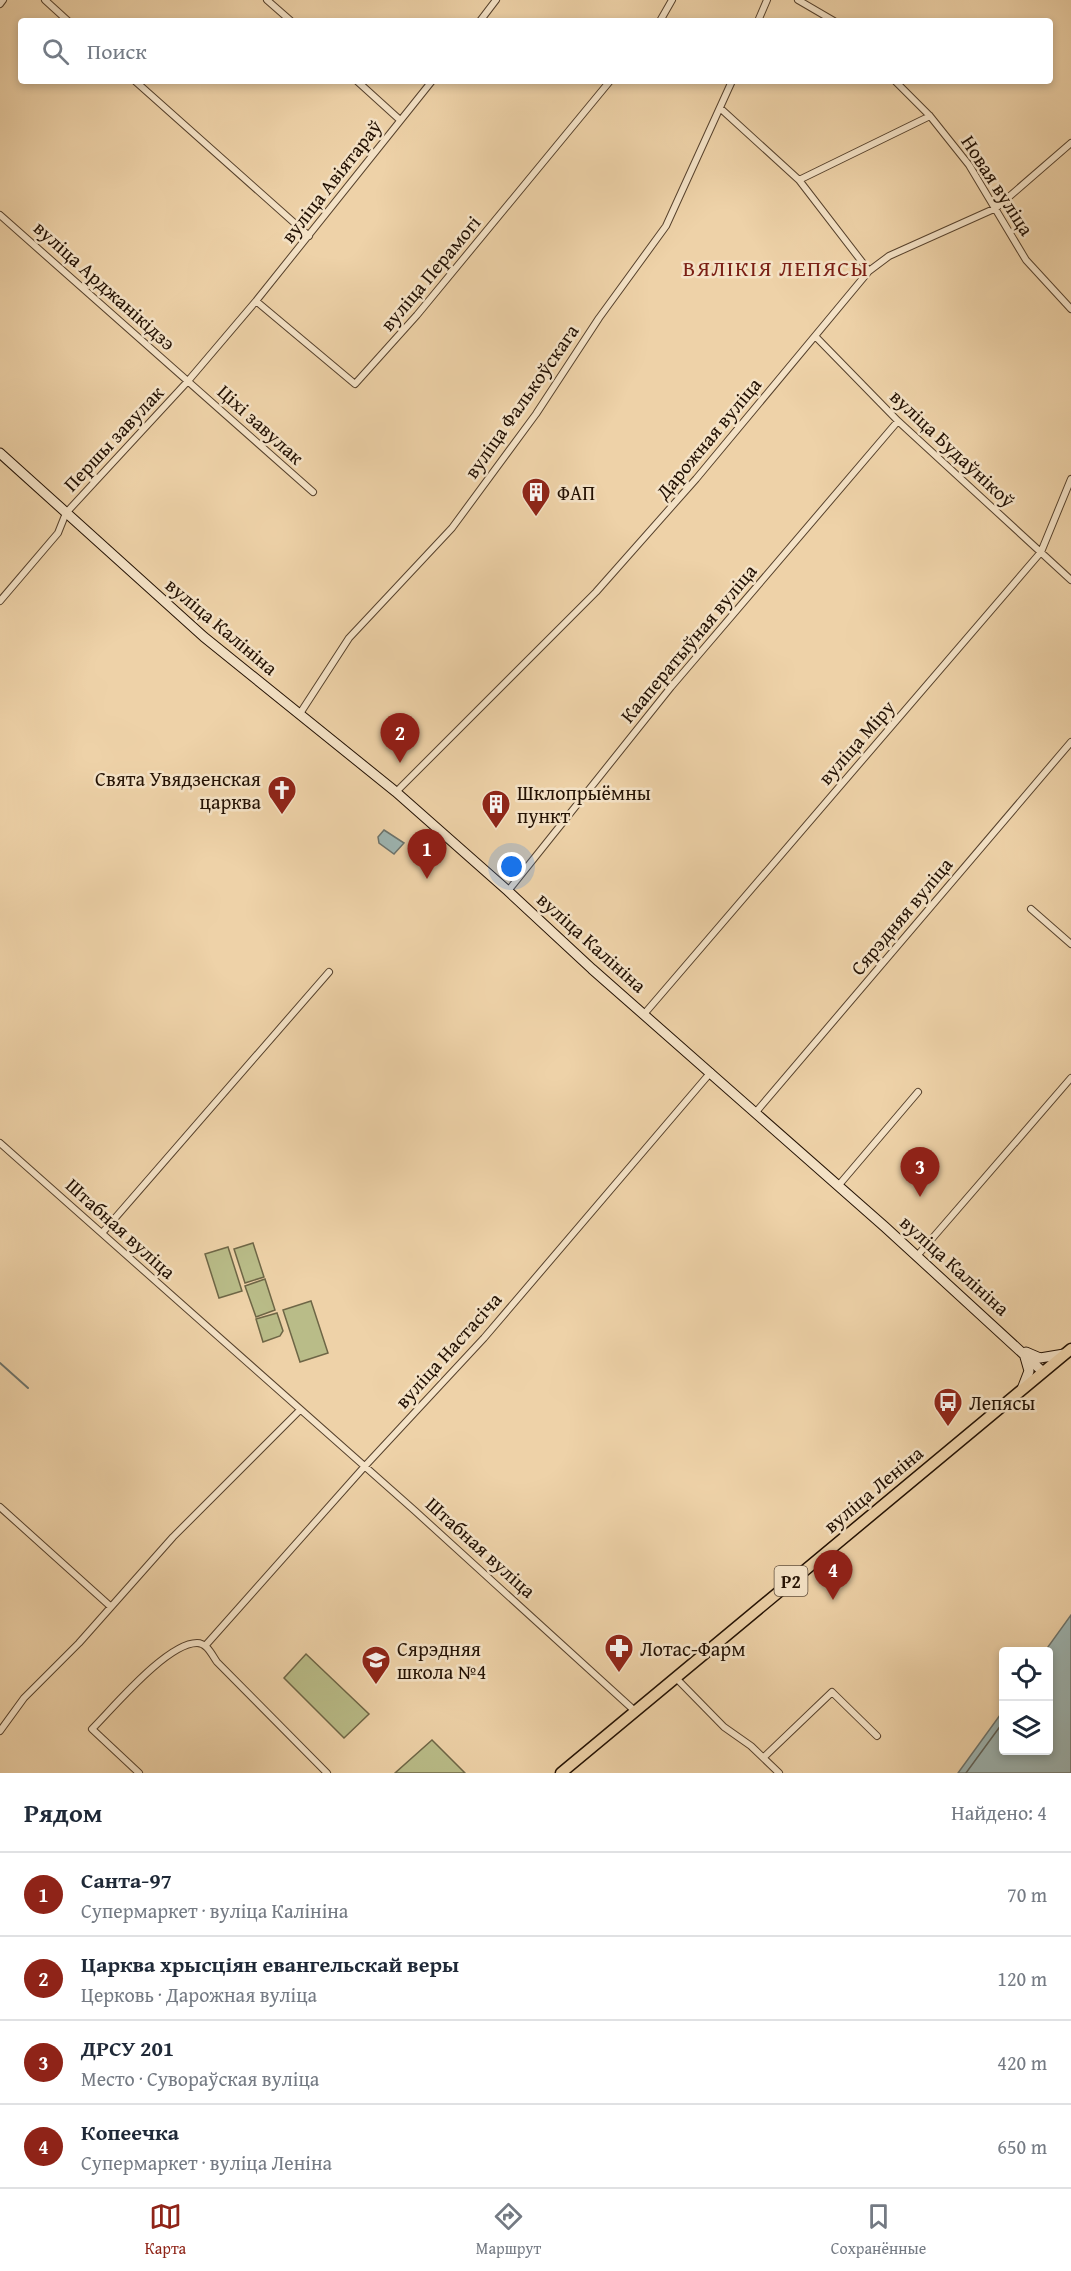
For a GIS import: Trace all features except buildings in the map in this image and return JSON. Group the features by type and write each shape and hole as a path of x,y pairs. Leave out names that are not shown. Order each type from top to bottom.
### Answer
{"main road":[{"name":"вуліца Леніна","path":"561,1773 1069,1351"}],"street":[{"path":"0,4 3,0"},
{"path":"45,0 65,18"},
{"path":"267,0 288,18"},
{"path":"482,18 494,3 486,0"},
{"path":"662,18 672,0"},
{"path":"759,18 767,0"},
{"path":"798,0 829,18"},
{"path":"138,84 309,236"},
{"path":"360,84 400,120"},
{"name":"вуліца Авіятараў","path":"256,301 430,84"},
{"name":"вуліца Перамогі","path":"256,301 355,384 417,315 608,84"},
{"name":"вуліца Фалькоўскага","path":"299,715 349,638 452,528 536,414 599,318 666,226 731,84"},
{"name":"Новая вуліца","path":"898,84 930,116 969,165 1026,260 1071,309"},
{"path":"720,108 799,180 869,271"},
{"path":"799,180 930,116"},
{"name":"Дарожная вуліца","path":"396,792 597,592 696,479 869,271 889,256 996,208 1071,143"},
{"name":"вуліца Арджанікідзэ","path":"0,215 188,381"},
{"name":"Першы завулак","path":"0,601 58,533 66,513 188,381 256,301"},
{"name":"вуліца Будаўнікоў","path":"815,336 898,422 1071,580"},
{"name":"Ціхі завулак","path":"188,381 313,492"},
{"name":"Кааператыўная вуліца","path":"508,891 671,687 898,422"},
{"name":"вуліца Калініна","path":"0,453 204,637 396,792 917,1256 1043,1372"},
{"name":"вуліца Міру","path":"645,1013 1041,552 1071,479"},
{"name":"Сярэдняя вуліца","path":"756,1112 1071,742"},
{"path":"1031,909 1071,945"},
{"path":"102,1233 329,972"},
{"name":"вуліца Настасіча","path":"205,1646 365,1466 484,1338 711,1072"},
{"path":"917,1256 1071,1078"},
{"path":"838,1186 918,1092"},
{"name":"Штабная вуліца","path":"0,1143 299,1411 365,1466 636,1712"},
{"path":"1019,1348 1040,1358 1069,1351"},
{"path":"1019,1348 1029,1366 1021,1390"},
{"path":"0,1731 24,1698 172,1537 299,1411"},
{"path":"0,1507 110,1606"},
{"path":"139,1773 92,1729 156,1666 179,1648 198,1643 205,1646 217,1662 327,1773"},
{"path":"676,1678 724,1727 764,1757 779,1773"},
{"path":"764,1757 831,1692 877,1736"}],"green space":[{"path":"253,1243 264,1277 245,1283 234,1249"},
{"path":"228,1247 242,1291 219,1298 205,1254"},
{"path":"265,1279 275,1310 256,1317 245,1286"},
{"path":"311,1301 328,1353 300,1362 283,1310"},
{"path":"277,1313 283,1331 280,1336 263,1342 256,1319"},
{"path":"306,1654 369,1714 344,1738 284,1678"},
{"path":"432,1740 465,1773 395,1773"}],"water":[{"path":"384,830 404,843 394,854 379,843 378,837"},
{"path":"1071,1615 1071,1773 958,1773 999,1717 999,1755 1053,1755 1053,1647 1048,1647"}],"waterway":[{"path":"0,1363 28,1388"}],"place":[{"name":"ФАП","path":"536,518"},
{"name":"Царква хрысціян евангельскай веры","path":"400,763"},
{"name":"Свята Увядзенская царква","path":"282,816"},
{"name":"Шклопрыёмны пункт","path":"496,830"},
{"name":"Санта-97","path":"427,879"},
{"name":"ДРСУ 201","path":"920,1197"},
{"name":"Лепясы","path":"948,1428"},
{"name":"Копеечка","path":"833,1600"},
{"name":"Лотас-Фарм","path":"619,1674"},
{"name":"Сярэдняя школа №4","path":"376,1686"}],"district":[{"name":"ВЯЛІКІЯ ЛЕПЯСЫ","path":"776,268"}]}
